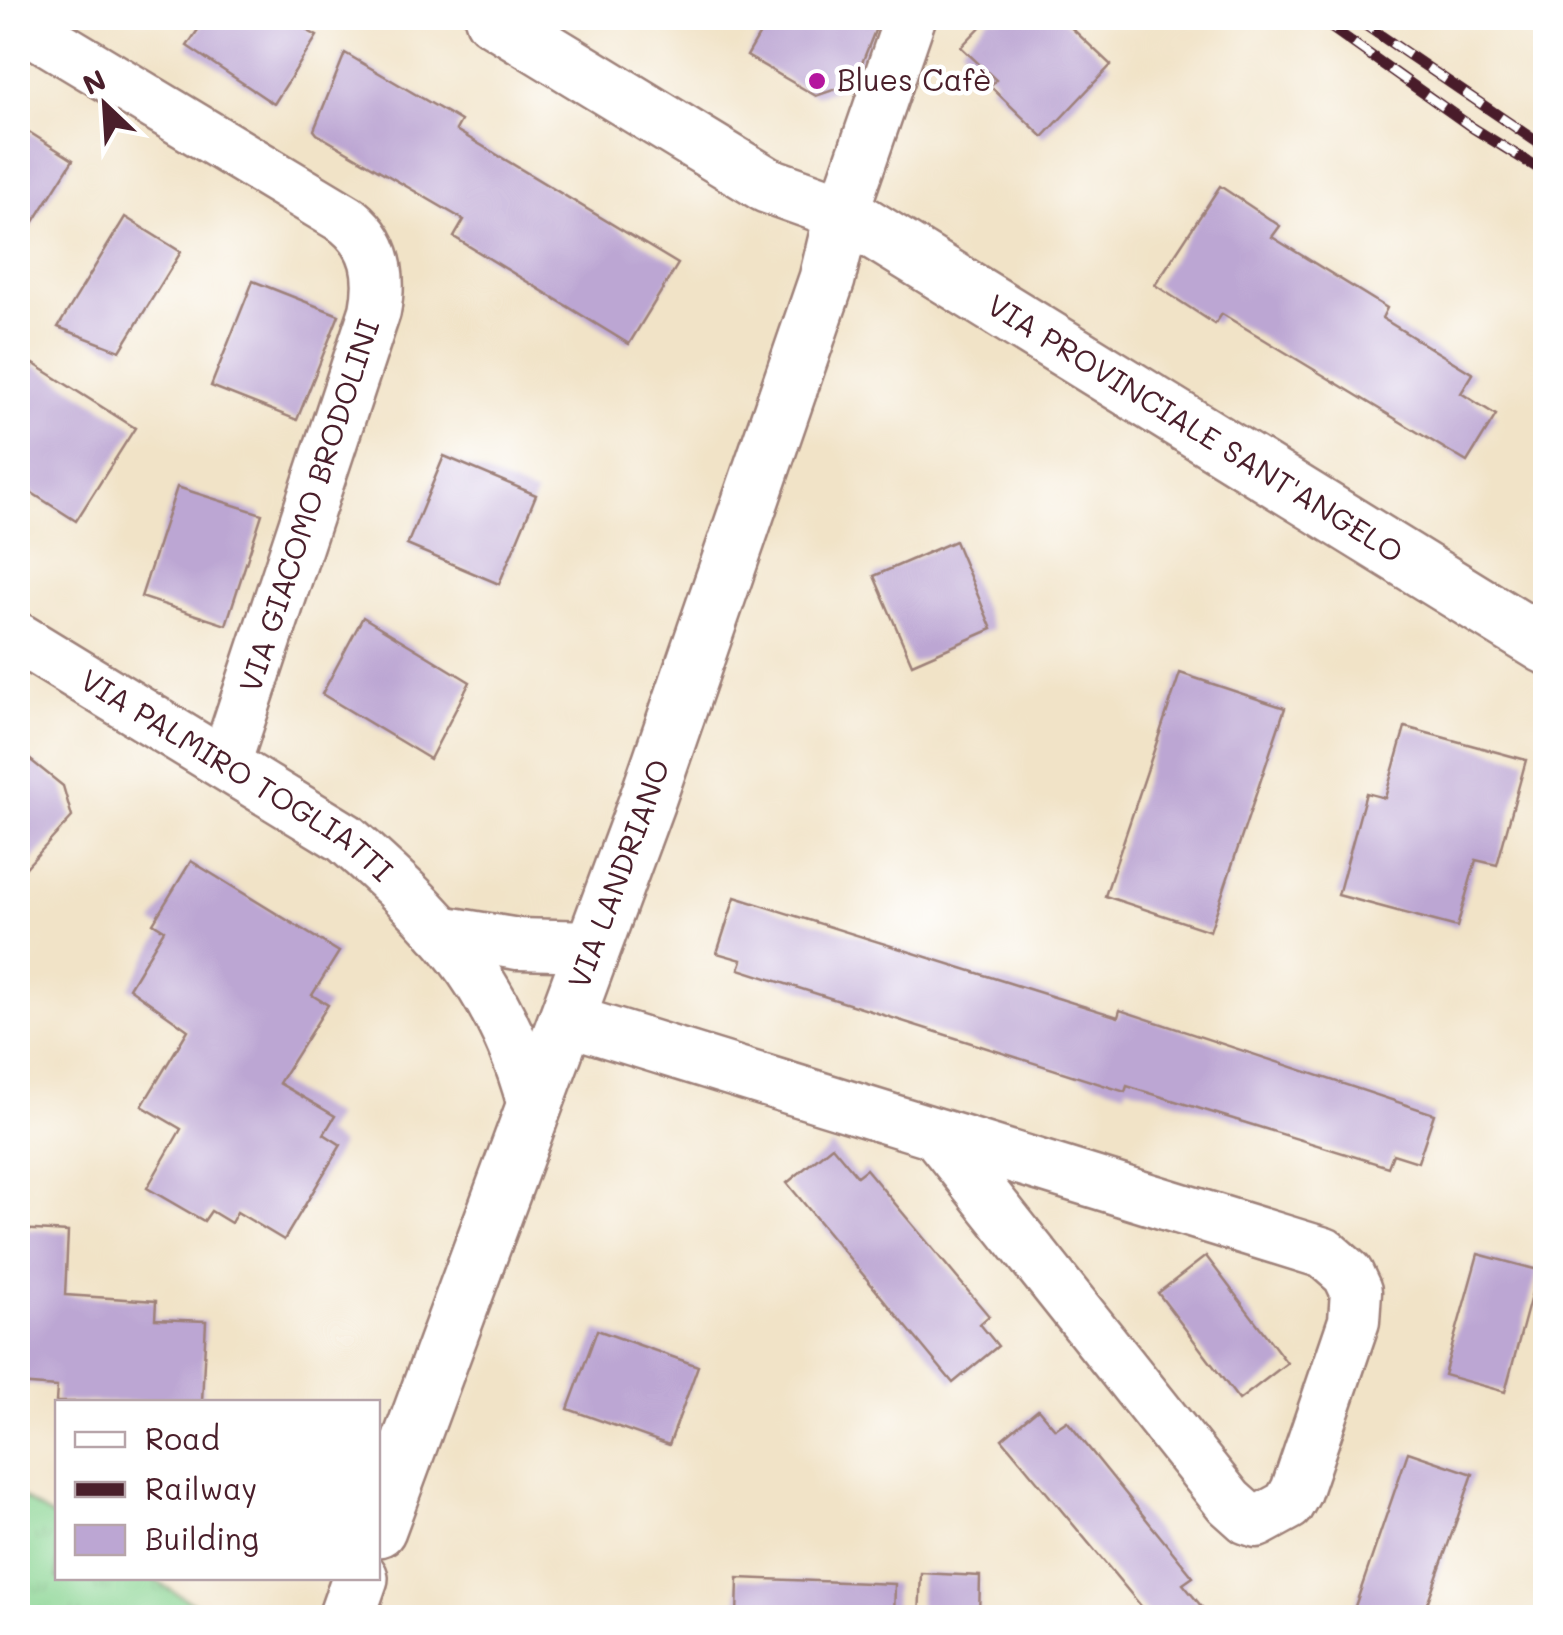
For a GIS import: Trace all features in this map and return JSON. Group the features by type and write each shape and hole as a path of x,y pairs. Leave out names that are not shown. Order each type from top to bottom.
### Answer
{"street":[{"path":"493,18 767,184 842,212"},
{"path":"562,18 785,154 818,182 842,212"},
{"path":"842,212 910,18"},
{"name":"VIA GIACOMO BRODOLINI","path":"18,22 348,220 368,241 374,256 379,276 375,311 225,764"},
{"name":"VIA PROVINCIALE SANT'ANGELO","path":"842,212 1546,646"},
{"name":"VIA LANDRIANO","path":"380,1524 532,1102 647,801 827,280 842,212"},
{"name":"VIA PALMIRO TOGLIATTI","path":"18,638 345,838 476,972 502,1013 532,1102"},
{"path":"440,931 518,944 592,946"},
{"path":"564,1019 1313,1249 1340,1264 1356,1291 1354,1321 1303,1476 1288,1506 1257,1522 1248,1520 1229,1502 937,1135"},
{"path":"346,1618 359,1580"}],"green space":[{"path":"18,1495 55,1519 55,1580 154,1580 216,1617 18,1617"}],"building":[{"path":"206,18 316,18 308,31 317,36 274,104 187,46"},
{"path":"769,18 880,18 854,83 816,96 747,56"},
{"path":"989,18 1061,18 1111,65 1043,137 990,86 996,80 961,47"},
{"path":"345,53 461,121 456,130 678,264 629,344 454,237 464,220 317,134 314,130"},
{"path":"18,125 73,160 18,247"},
{"path":"1220,186 1280,226 1272,237 1387,308 1382,318 1473,374 1461,393 1496,415 1467,462 1222,314 1215,324 1155,285"},
{"path":"125,217 181,252 120,351 58,327"},
{"path":"253,281 339,315 297,420 211,386"},
{"path":"34,364 135,428 76,521 18,484 18,390"},
{"path":"444,456 536,495 499,584 407,545"},
{"path":"177,487 262,514 226,625 141,597"},
{"path":"955,541 992,629 912,664 874,576"},
{"path":"363,617 470,682 430,759 322,694"},
{"path":"1180,673 1285,708 1210,931 1105,896"},
{"path":"1405,727 1526,760 1497,865 1476,860 1457,927 1338,895 1366,793 1385,798"},
{"path":"18,750 63,786 72,817 18,876"},
{"path":"191,861 339,952 312,995 328,1005 279,1083 335,1116 324,1134 341,1145 284,1240 237,1212 231,1223 211,1211 204,1221 147,1188 181,1129 142,1106 188,1030 129,988 164,930 153,923"},
{"path":"735,897 1118,1017 1120,1010 1434,1114 1418,1162 1393,1154 1388,1167 1127,1086 1125,1092 739,969 742,960 717,953"},
{"path":"832,1146 857,1176 866,1169 989,1316 980,1324 998,1346 953,1383 787,1183"},
{"path":"18,1229 68,1232 65,1295 156,1301 155,1319 206,1321 202,1400 56,1400 57,1387 18,1384"},
{"path":"1478,1254 1538,1270 1505,1392 1444,1375"},
{"path":"1206,1256 1287,1363 1239,1400 1158,1293"},
{"path":"597,1330 698,1366 669,1445 568,1409"},
{"path":"1038,1409 1055,1429 1067,1421 1193,1577 1183,1584 1211,1618 1151,1618 1002,1439"},
{"path":"1408,1452 1473,1474 1422,1618 1351,1618"},
{"path":"921,1573 980,1576 979,1618 919,1618"},
{"path":"738,1578 895,1584 894,1618 737,1618"}],"railway":[{"path":"1318,18 1473,128 1546,173"},
{"path":"1355,18 1546,148"}],"place":[{"name":"Blues Cafè","path":"817,81"}]}
